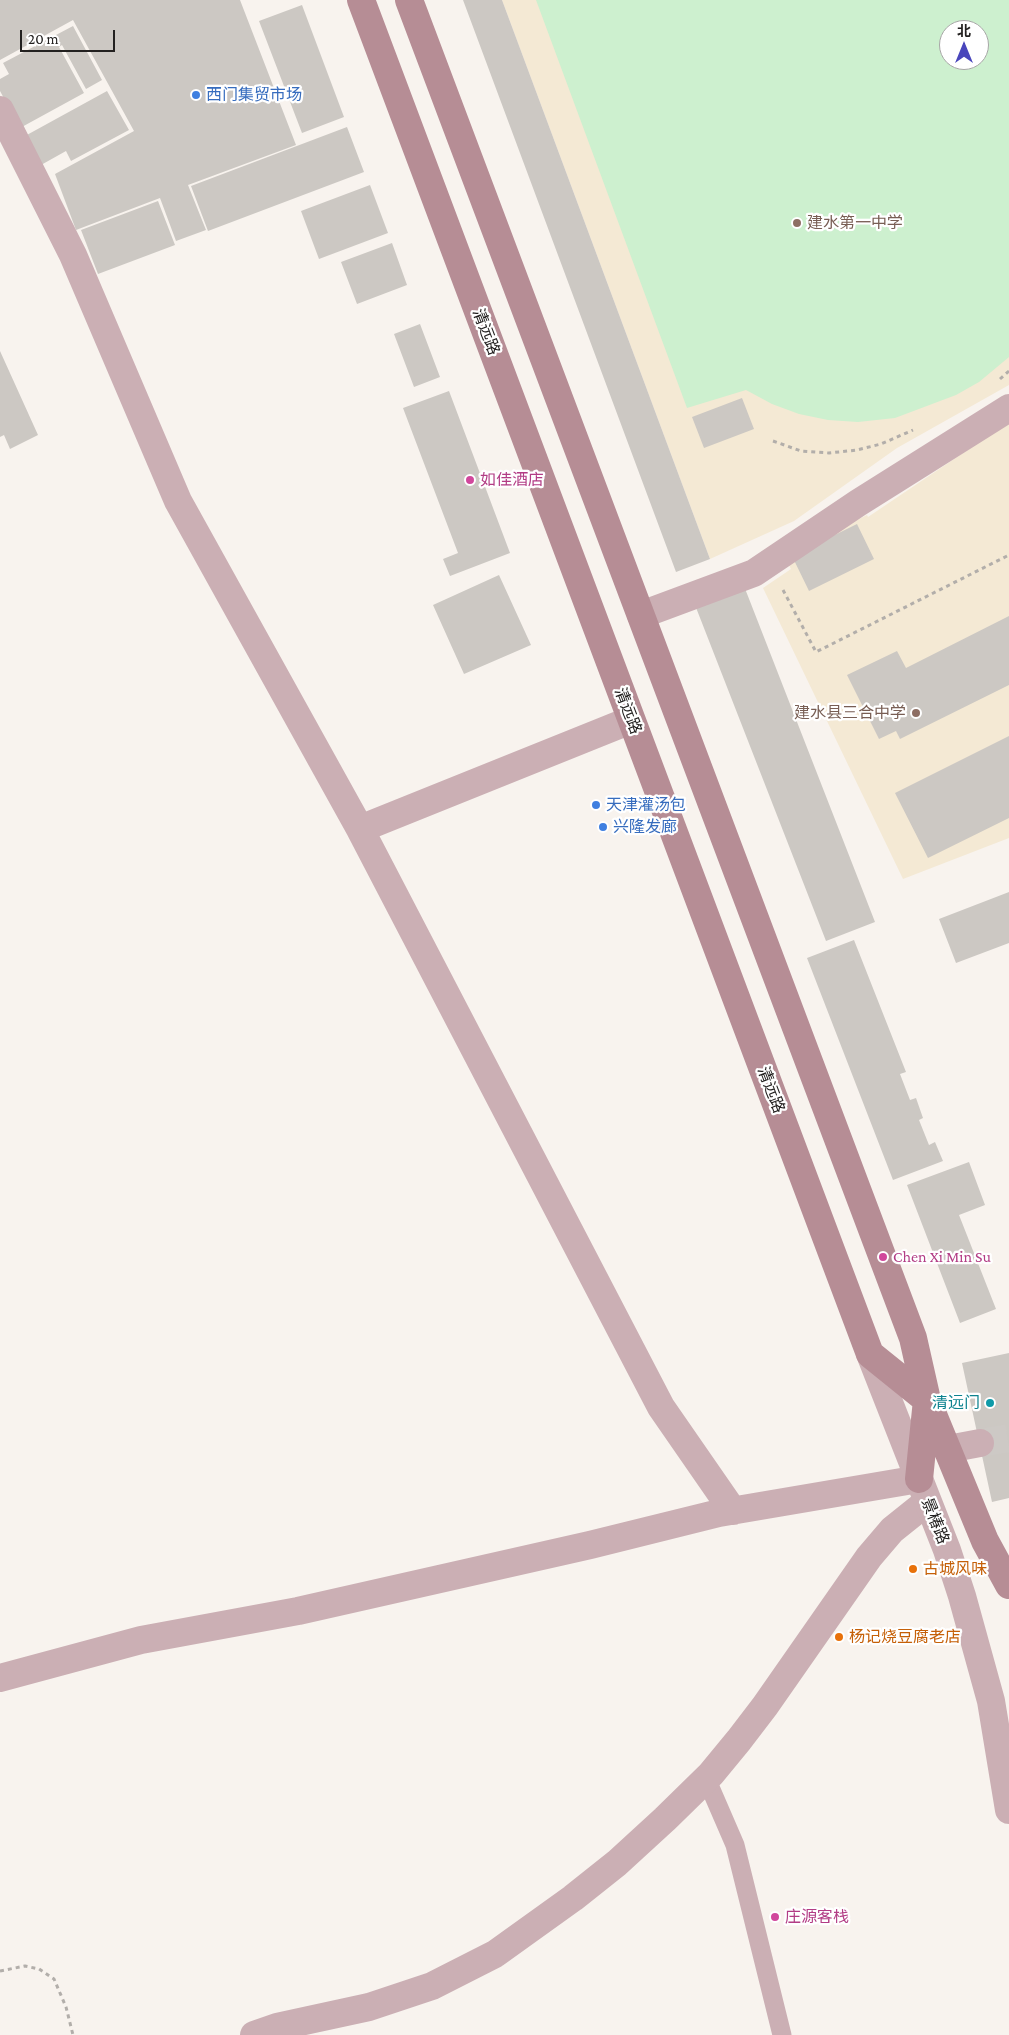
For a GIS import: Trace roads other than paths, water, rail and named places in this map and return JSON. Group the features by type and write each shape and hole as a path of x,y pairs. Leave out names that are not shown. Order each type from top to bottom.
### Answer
{"main road":[{"name":"清远路","path":"361,0 870,1354"},
{"path":"409,0 912,1338 927,1400 985,1541 1009,1585"},
{"path":"870,1354 927,1400"},
{"path":"923,1491 927,1400"}],"street":[{"path":"0,110 73,254 178,502 360,829 661,1407 733,1511"},
{"path":"641,615 754,573 858,502 1009,408"},
{"path":"360,829 631,720"},
{"name":"景椿路","path":"870,1354 953,1568 992,1701 1009,1810"},
{"path":"948,1449 980,1443"},
{"path":"0,1678 141,1640 298,1611 733,1511 923,1491"},
{"path":"254,2035 277,2026 369,2008 432,1986 496,1954 573,1898 617,1863 706,1778 755,1720 869,1558 923,1491"}],"lane":[{"path":"706,1778 735,1845 782,2035"}],"tunnel":[{"path":"980,1443 1009,1438"}],"place":[{"name":"西门集贸市场","path":"196,95"},
{"name":"建水第一中学","path":"797,223"},
{"name":"如佳酒店","path":"470,480"},
{"name":"建水县三合中学","path":"916,713"},
{"name":"天津灌汤包","path":"596,805"},
{"name":"兴隆发廊","path":"603,827"},
{"name":"Chen Xi Min Su","path":"883,1257"},
{"name":"清远门","path":"990,1403"},
{"name":"古城风味","path":"913,1569"},
{"name":"杨记烧豆腐老店","path":"839,1637"},
{"name":"庄源客栈","path":"775,1917"}]}
